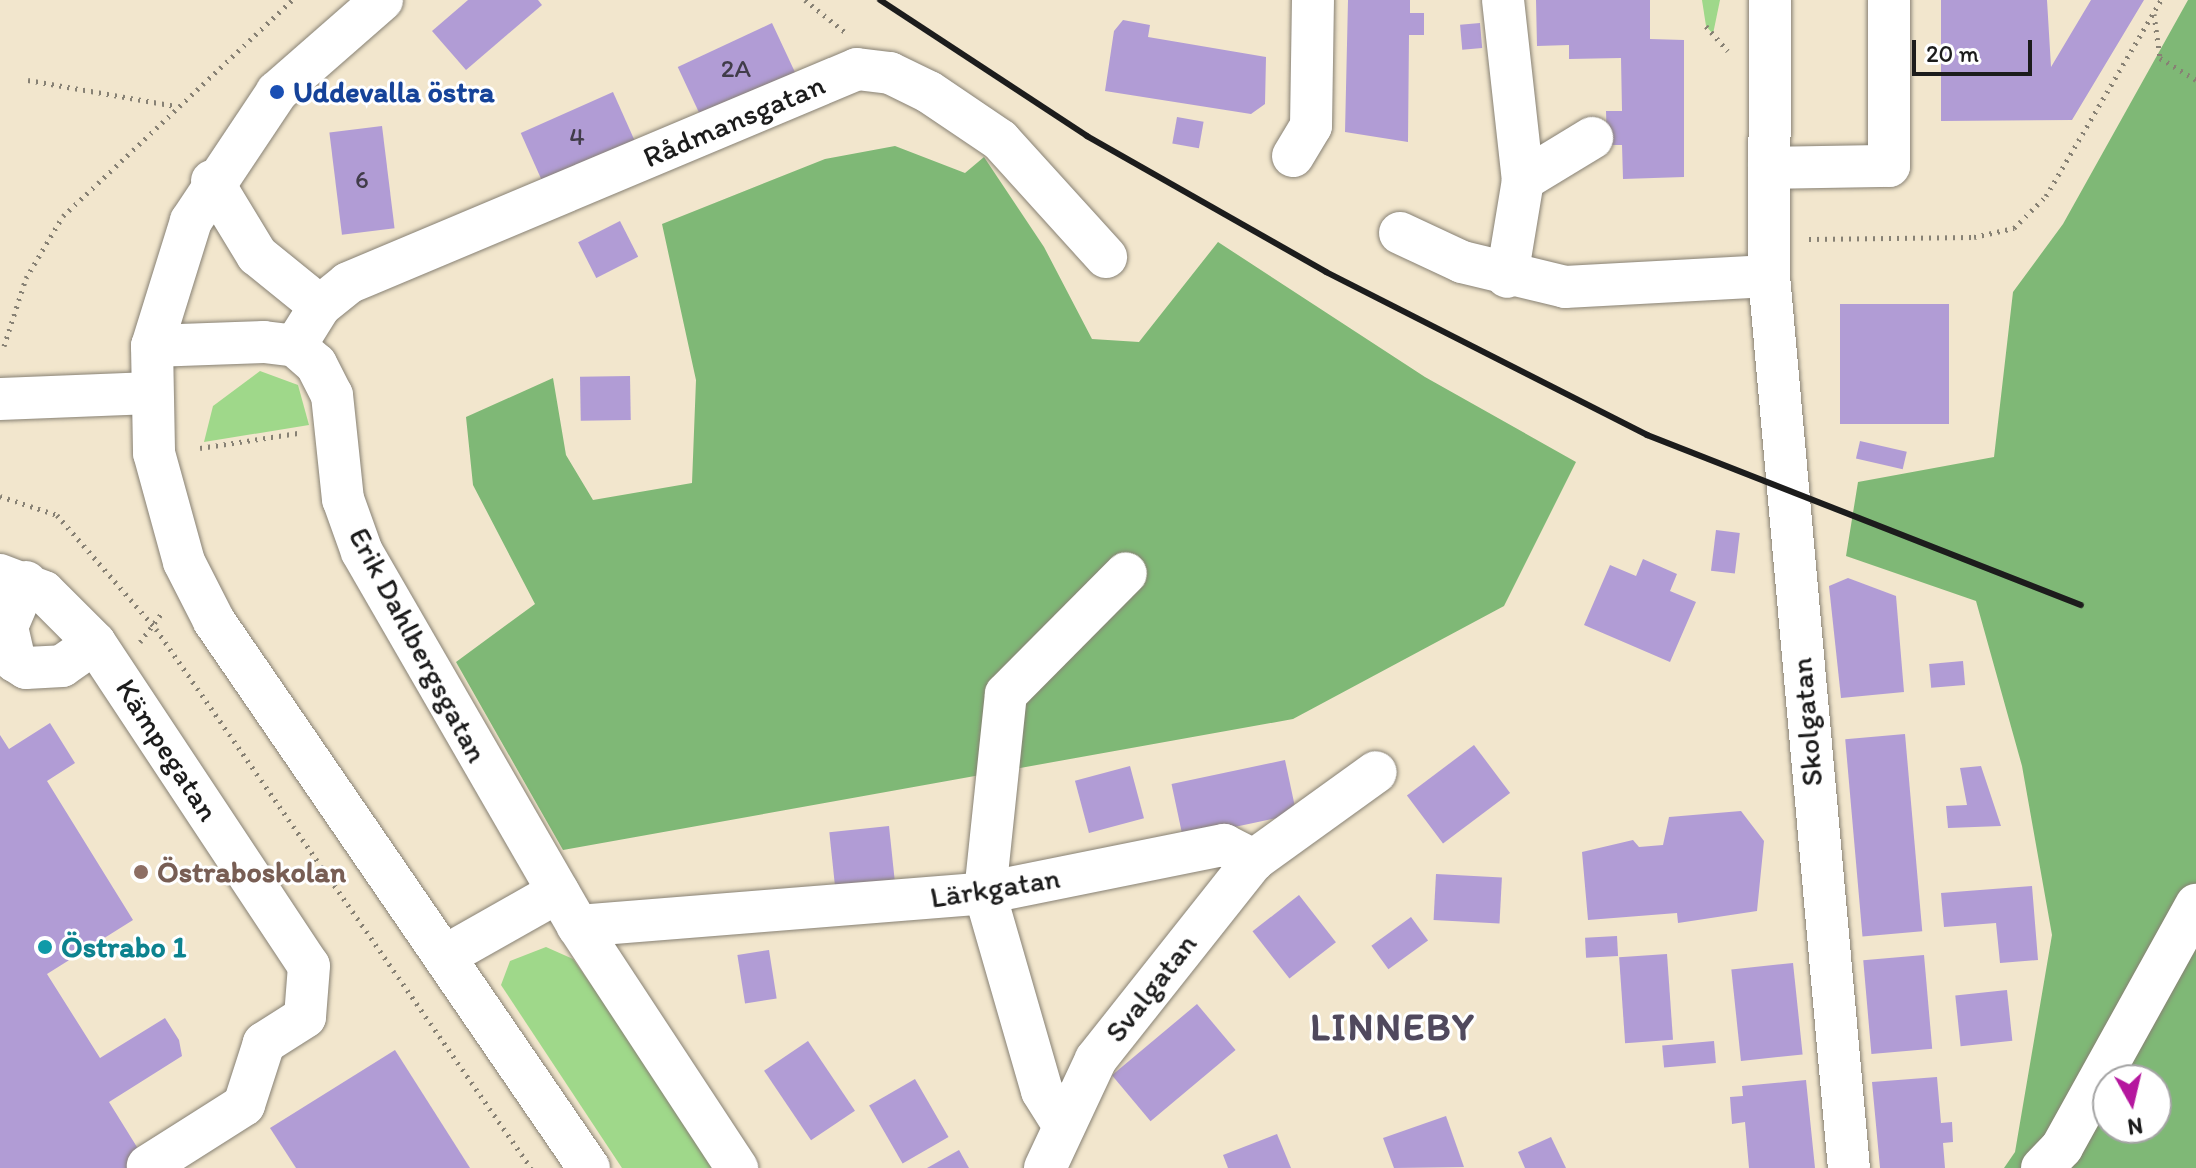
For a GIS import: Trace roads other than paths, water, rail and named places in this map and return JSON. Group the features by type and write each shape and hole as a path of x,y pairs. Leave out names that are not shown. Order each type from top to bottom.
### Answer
{"street":[{"path":"382,0 277,92 212,181 191,221 152,346 149,393 167,512 214,621 589,1168"},
{"path":"1293,156 1311,126 1313,0"},
{"path":"1503,0 1523,180 1507,277"},
{"name":"Skolgatan","path":"1770,0 1770,258 1849,1168"},
{"path":"1769,168 1889,166 1889,0"},
{"name":"Rådmansgatan","path":"295,346 320,306 348,283 857,69 890,73 929,92 1000,140 1106,257"},
{"path":"1523,180 1592,138"},
{"path":"212,181 257,255 320,306"},
{"path":"1400,233 1507,277 1565,287 1770,258"},
{"path":"152,346 295,346"},
{"name":"Erik Dahlbergsgatan","path":"295,346 316,364 332,395 343,499 362,552 568,909 737,1168"},
{"path":"0,399 149,393"},
{"path":"1064,1126 1042,1091 985,893 1006,694 1126,573"},
{"path":"13,578 7,627 15,661 26,668 62,666 95,643"},
{"name":"Kämpegatan","path":"13,578 59,602 95,643 309,966 305,1017 264,1043 244,1105 148,1166"},
{"path":"1254,860 1376,772"},
{"name":"Lärkgatan","path":"568,909 985,893 1224,845 1254,860"},
{"name":"Svalgatan","path":"1045,1168 1096,1059 1254,860"},
{"path":"2042,1168 2062,1147 2196,905"},
{"path":"445,956 568,909"}],"railway":[{"path":"880,0 1087,136 1326,272 1647,435 2081,605"}],"place":[{"name":"Uddevalla östra","path":"277,92"},
{"name":"Östraboskolan","path":"141,872"},
{"name":"Östrabo 1","path":"45,947"}],"district":[{"name":"LINNEBY","path":"1393,1028"}]}
